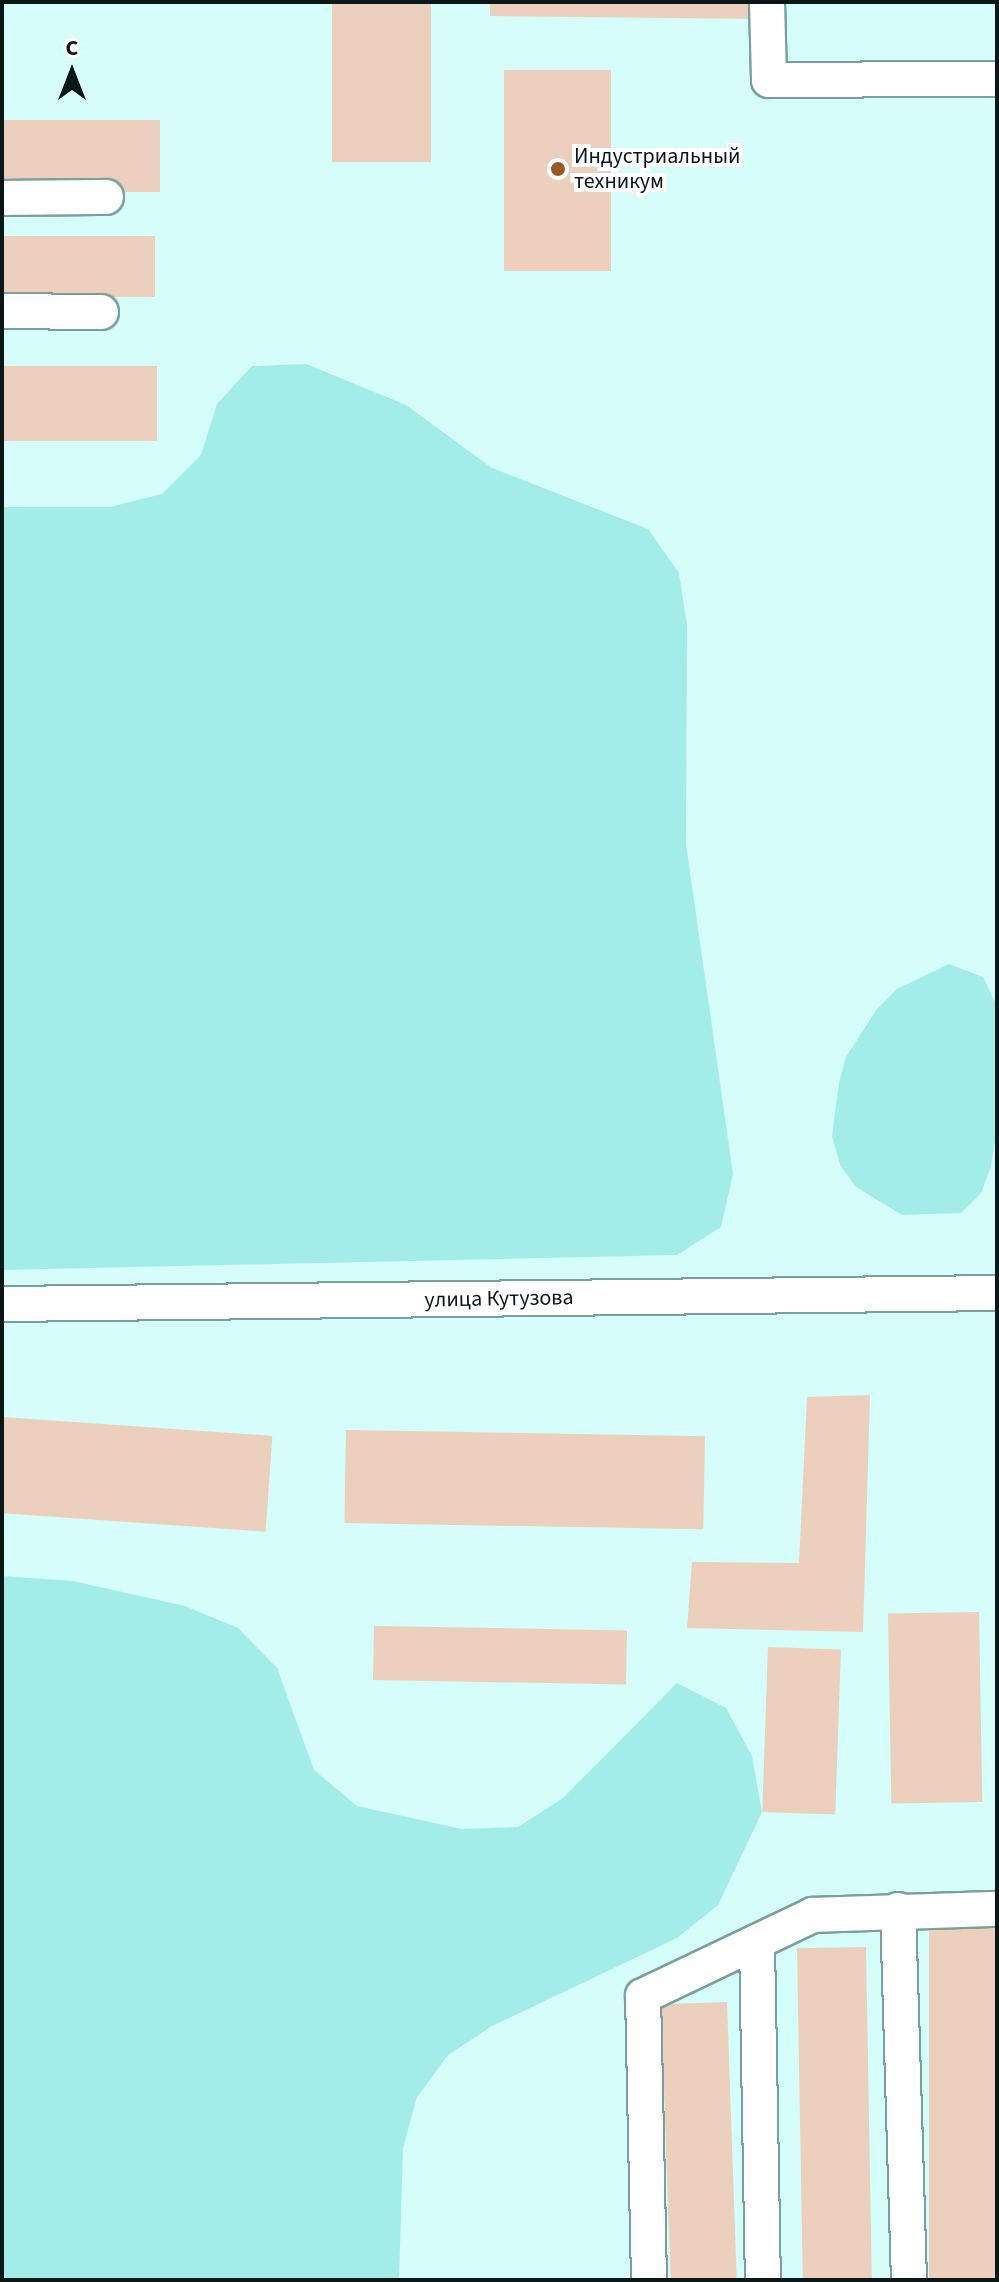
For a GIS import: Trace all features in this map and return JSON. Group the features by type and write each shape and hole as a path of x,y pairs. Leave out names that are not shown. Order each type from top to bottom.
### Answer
{"street":[{"path":"767,2 769,80 997,79"},
{"path":"2,198 106,197"},
{"path":"2,311 101,312"},
{"name":"улица Кутузова","path":"2,1304 997,1293"},
{"path":"649,2280 643,1996 813,1915 997,1909"},
{"path":"898,1910 909,2280"},
{"path":"757,1942 763,2280"}],"shaded area":[{"path":"306,364 406,405 492,468 648,529 679,573 687,625 686,844 733,1174 721,1227 677,1255 2,1270 2,507 110,507 162,494 201,455 217,404 252,366"},
{"path":"949,964 983,977 995,1002 997,1128 991,1166 981,1193 961,1213 902,1215 856,1187 840,1165 832,1136 839,1083 846,1057 877,1009 897,989"},
{"path":"2,1576 73,1581 185,1606 238,1628 277,1668 314,1770 357,1806 462,1829 518,1827 563,1798 677,1683 726,1708 752,1756 762,1812 718,1905 677,1938 492,2026 448,2055 417,2097 403,2148 399,2280 2,2280"}],"building":[{"path":"332,2 431,2 431,162 332,162"},
{"path":"490,2 767,2 768,19 490,16"},
{"name":"Индустриальный техникум","path":"504,70 611,70 611,271 504,271"},
{"path":"2,120 160,120 160,192 2,192"},
{"path":"2,236 155,236 155,297 2,297"},
{"path":"2,366 157,366 157,441 2,441"},
{"path":"870,1395 863,1632 687,1628 692,1562 799,1563 807,1397"},
{"path":"2,1417 272,1436 266,1532 2,1513"},
{"path":"346,1430 705,1436 703,1529 344,1523"},
{"path":"979,1612 982,1802 891,1804 888,1614"},
{"path":"374,1626 627,1630 626,1684 373,1680"},
{"path":"768,1647 841,1650 835,1814 762,1812"},
{"path":"929,1925 997,1925 997,2280 929,2280"},
{"path":"866,1947 872,2280 803,2280 797,1948"},
{"path":"727,2002 737,2280 671,2280 661,2004"}],"place":[{"name":"Индустриальный техникум","path":"558,169"}]}
